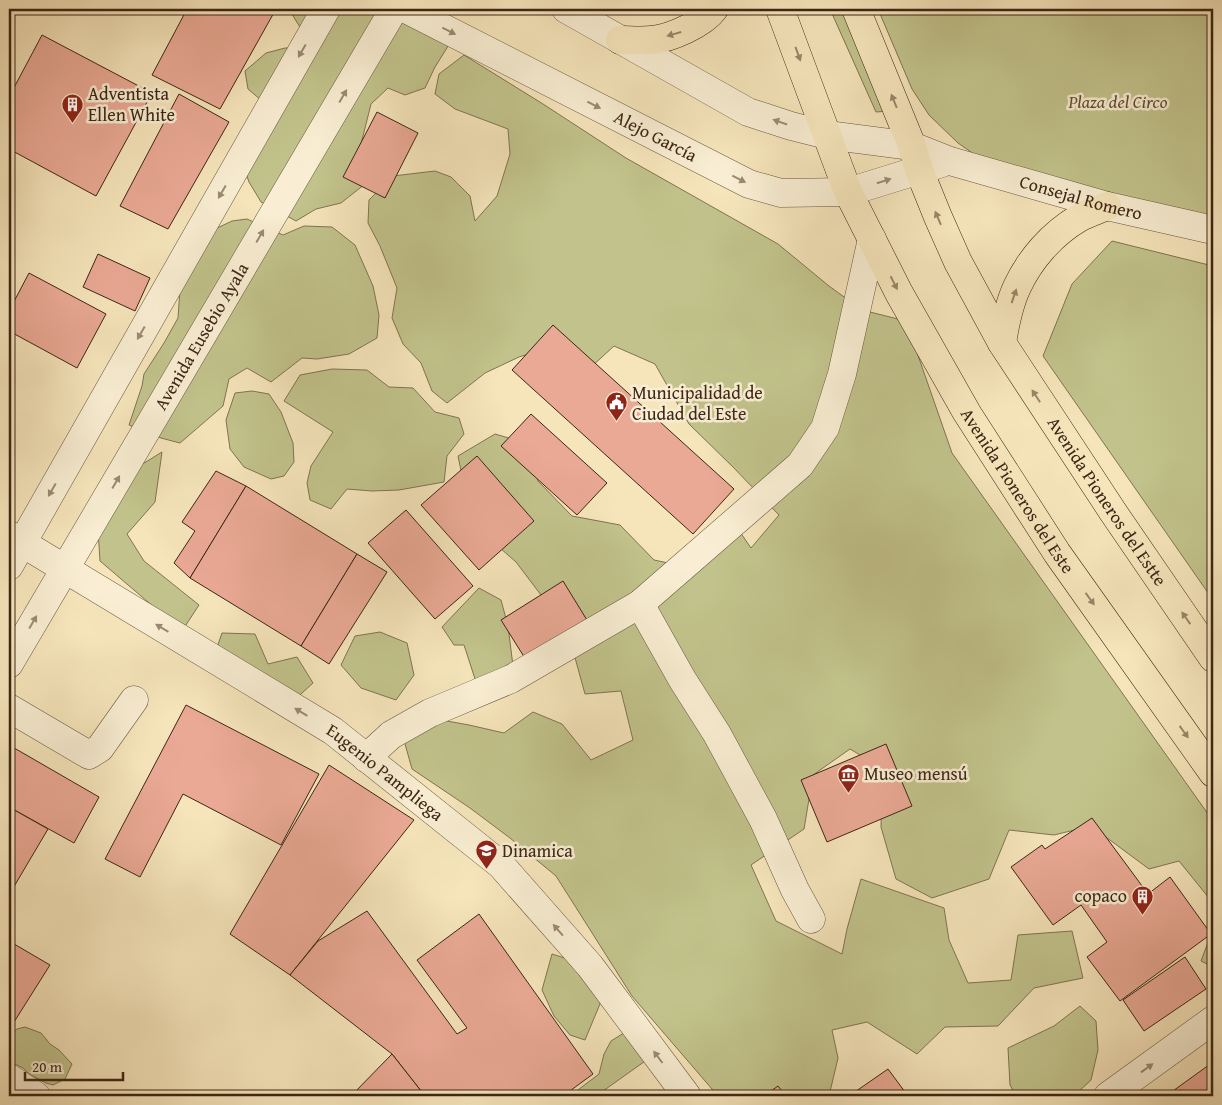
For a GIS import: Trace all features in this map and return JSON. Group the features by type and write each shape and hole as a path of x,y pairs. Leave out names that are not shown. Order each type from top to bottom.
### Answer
{"main road":[{"path":"620,40 652,40 684,31 711,14 714,9"},
{"name":"Avenida Pioneros del Este","path":"780,9 848,192 899,293 967,413 1057,553 1213,773"},
{"path":"856,9 938,217 958,262 1002,343"},
{"path":"1002,343 1007,316 1017,287 1033,259 1054,237 1079,218 1107,206"},
{"name":"Avenida Pioneros del Estte","path":"1002,343 1113,512 1213,658"}],"street":[{"path":"9,566 15,539 326,9"},
{"name":"Avenida Eusebio Ayala","path":"9,664 394,9"},
{"name":"Alejo García","path":"406,9 749,184 781,193 848,192 915,158"},
{"path":"566,9 748,112 791,126 915,158"},
{"name":"Consejal Romero","path":"915,158 950,161 1107,206 1213,230"},
{"path":"366,758 391,735 430,713 511,679 640,604 800,466 825,428 842,374 872,239"},
{"name":"Eugenio Pampliega","path":"15,539 333,732 501,865 590,966 687,1096"},
{"path":"640,604 682,679 717,734 763,818 795,890 812,918"},
{"path":"9,708 89,755 100,748 134,700"},
{"path":"1108,1096 1213,1020"},
{"path":"9,1078 36,1096"}],"green space":[{"path":"293,9 407,9 450,43 425,88 405,95 388,88 371,104 360,148 365,184 341,203 316,209 296,221 261,202 249,182 242,162 275,112 248,89 245,71 266,53 285,48 313,48 290,11"},
{"path":"830,9 842,9 889,111 876,112"},
{"name":"Plaza del Circo","path":"878,9 1213,9 1213,219 1014,175 981,159 958,143 929,115 912,89"},
{"path":"464,55 626,158 778,244 829,286 862,310 906,321 952,453 1213,821 1213,903 1179,861 1149,869 1091,826 1054,835 1009,830 989,879 932,898 896,879 881,827 882,768 850,749 813,775 804,829 751,865 776,921 842,954 861,879 944,908 949,940 968,983 1011,980 1018,935 1072,931 1083,978 1034,988 998,1026 945,1027 917,1054 867,1022 832,1030 838,1058 829,1096 718,1096 632,996 556,876 470,808 412,769 402,733 430,718 504,733 533,712 562,724 591,760 633,740 621,691 585,694 574,654 541,595 516,562 484,534 467,500 458,456 495,434 526,443 538,481 572,516 620,525 654,560 692,568 729,516 751,548 779,515 689,424 655,364 614,346 590,368 565,343 519,357 485,373 447,403 432,391 421,363 403,344 392,318 397,288 380,246 368,223 369,200 393,176 435,171 451,177 470,196 475,221 497,196 510,154 508,129 455,109 435,94 439,74"},
{"path":"247,219 283,235 304,226 332,227 355,245 373,286 379,315 377,338 349,354 317,359 302,358 271,382 247,368 229,379 223,406 180,443 161,438 129,425 144,374 178,318 180,290 213,230 232,221"},
{"path":"1112,241 1213,266 1213,600 1043,356 1072,284"},
{"path":"332,369 367,370 389,387 413,388 435,412 459,418 464,434 447,456 444,482 399,490 372,491 347,489 331,509 310,500 307,483 311,466 333,432 284,401 300,375"},
{"path":"252,391 269,394 281,412 293,443 294,462 284,476 271,479 244,467 230,449 226,420 235,393"},
{"path":"162,452 155,502 127,534 144,561 199,605 182,631 100,561 98,530 141,465"},
{"path":"479,588 501,600 508,626 513,666 476,682 464,645 454,645 442,627"},
{"path":"380,632 407,643 414,675 396,700 361,688 341,665 355,636"},
{"path":"222,633 255,634 268,664 297,657 313,683 290,704 214,656"},
{"path":"1213,929 1213,967 1201,961"},
{"path":"552,954 577,962 602,999 585,1040 570,1035 554,1016 542,990"},
{"path":"1080,1006 1096,1021 1098,1050 1091,1080 1074,1096 1016,1096 1010,1085 1008,1048 1054,1026"},
{"path":"25,1027 41,1033 72,1064 65,1079 53,1085 46,1083 9,1061 9,1035 17,1029"},
{"path":"627,1031 648,1059 596,1096 570,1096 599,1074 604,1054 611,1041"}],"building":[{"path":"187,9 276,9 220,109 152,75"},
{"name":"Adventista Ellen White","path":"42,35 152,93 96,196 9,149 9,97"},
{"path":"179,94 229,122 168,229 120,206"},
{"path":"377,112 418,133 385,198 343,177"},
{"path":"98,254 150,278 135,311 83,287"},
{"path":"29,273 106,314 77,368 9,331 9,311"},
{"path":"553,325 734,489 693,534 512,370"},
{"path":"531,414 607,483 577,515 501,446"},
{"path":"477,456 534,521 479,570 421,505"},
{"path":"216,471 246,486 190,578 174,563 195,531 182,522"},
{"path":"246,486 357,554 301,646 190,578"},
{"path":"406,510 473,586 435,619 368,543"},
{"path":"357,554 387,572 329,664 301,646"},
{"path":"563,581 590,625 528,663 501,620"},
{"path":"186,705 319,774 281,845 183,794 140,877 105,859"},
{"path":"886,744 912,806 827,842 801,780"},
{"path":"9,745 99,797 74,843 9,807"},
{"path":"329,765 414,820 290,975 230,934"},
{"path":"9,807 48,829 9,895"},
{"name":"copaco","path":"1092,818 1148,894 1170,877 1211,934 1120,1001 1087,957 1107,942 1081,905 1053,925 1011,867 1042,845 1045,849"},
{"path":"367,911 457,1034 467,1028 417,960 479,914 593,1074 563,1096 425,1096 392,1054 290,975 318,941"},
{"path":"9,941 50,965 9,1030"},
{"path":"1185,957 1206,989 1144,1031 1123,1000"},
{"path":"392,1054 425,1096 351,1096"},
{"path":"1213,1062 1213,1096 1166,1096"},
{"path":"888,1069 908,1096 849,1096"},
{"path":"778,1086 786,1096 764,1096"},
{"path":"942,1090 946,1096 934,1096"}],"place":[{"name":"Adventista Ellen White","path":"72,123"},
{"name":"Municipalidad de Ciudad del Este","path":"616,422"},
{"name":"Museo mensú","path":"848,793"},
{"name":"Dinamica","path":"486,870"},
{"name":"copaco","path":"1143,915"}]}
